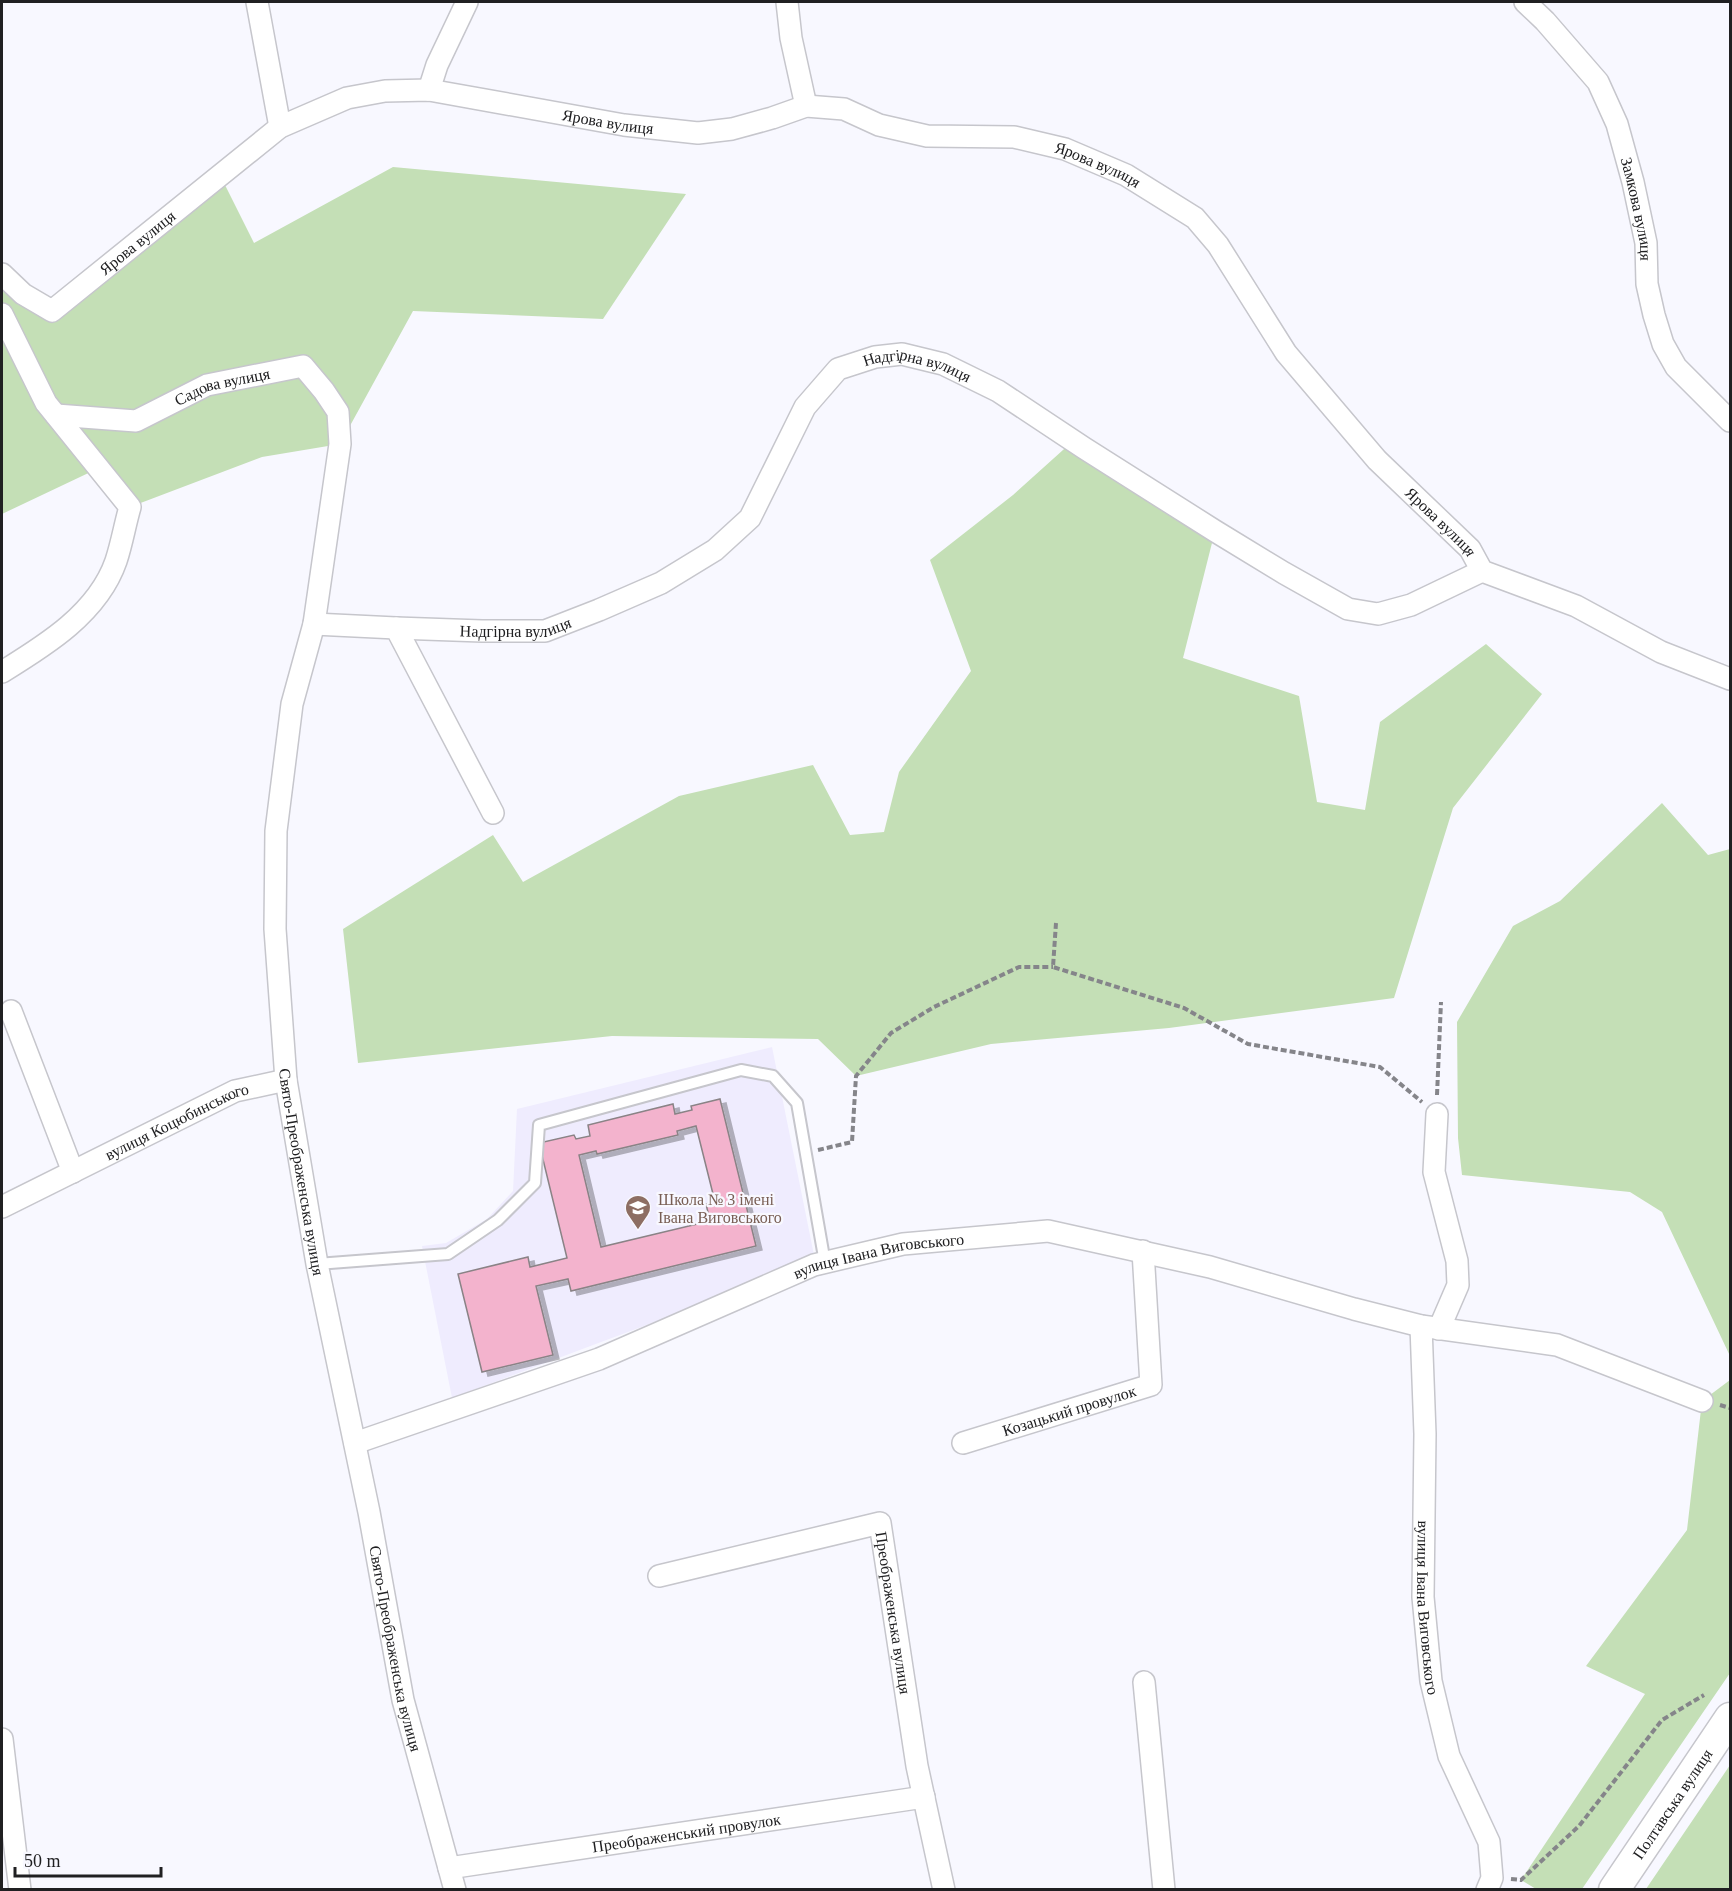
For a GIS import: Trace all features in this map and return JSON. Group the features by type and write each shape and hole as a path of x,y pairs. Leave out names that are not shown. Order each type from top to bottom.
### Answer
{"main road":[{"name":"Полтавська вулиця","path":"1614,1890 1731,1718"}],"street":[{"path":"256,2 280,128"},
{"path":"429,90 436,65 467,2"},
{"path":"787,2 791,38 806,106"},
{"name":"Замкова вулиця","path":"1525,2 1545,21 1598,82 1617,124 1633,182 1646,243 1647,284 1663,344 1676,367 1731,421"},
{"name":"Ярова вулиця","path":"2,274 23,294 52,311 280,128 347,98 385,91 429,90 624,125 698,133 732,129 806,106 844,109 879,125 927,136 1014,136 1065,149 1126,175 1195,218 1218,245 1286,353 1377,460 1470,549 1482,571 1576,606 1661,652 1731,679"},
{"path":"2,314 46,403 130,507 116,562 95,601 46,644 2,672"},
{"name":"Надгірна вулиця","path":"314,624 482,632 545,631 661,583 715,550 750,518 805,408 838,369 875,357 902,354 943,364 998,391 1264,561 1348,609 1378,614 1411,605 1482,571"},
{"name":"Садова вулиця","path":"56,415 136,421 207,386 303,366 338,412 340,444"},
{"name":"Свято-Преображенська вулиця","path":"340,444 314,624 292,704 276,831 275,929 286,1080 317,1264 355,1443 403,1700 455,1890"},
{"path":"396,628 494,813"},
{"path":"11,1011 73,1172"},
{"name":"вулиця Коцюбинського","path":"2,1207 235,1092 286,1080"},
{"name":"вулиця Івана Виговського","path":"1437,1114 1434,1172 1457,1261 1458,1285 1430,1328 1425,1434 1423,1597 1431,1681 1449,1756 1489,1842 1490,1884"},
{"name":"вулиця Івана Виговського","path":"355,1443 599,1359 718,1305 814,1265 903,1244 1048,1231 1210,1267 1354,1309 1430,1328 1557,1345 1702,1401"},
{"name":"Козацький провулок","path":"963,1443 1151,1385 1143,1251"},
{"name":"Преображенська вулиця","path":"659,1576 880,1523 917,1766 944,1890"},
{"path":"1144,1682 1164,1890"},
{"path":"2,1739 20,1890"},
{"name":"Преображенський провулок","path":"449,1868 924,1797"}],"lane":[{"path":"317,1264 448,1254 498,1220 535,1183 539,1125 741,1070 773,1076 797,1103 825,1263"}],"path":[{"path":"1053,967 1056,924"},
{"path":"806,1154 852,1142 856,1076 891,1033 934,1007 1019,967 1053,967 1184,1008 1248,1044 1380,1066 1437,1114"},
{"path":"1437,1114 1441,1002"},
{"path":"1490,1884 1521,1880 1579,1826 1662,1720 1704,1695"}],"shaded area":[{"name":"Школа № 3 імені Івана Виговського","path":"772,1047 814,1255 713,1300 452,1398 422,1246 446,1243 487,1219 513,1191 517,1109"}],"green space":[{"path":"393,167 686,194 603,319 413,311 340,444 262,457 130,507 99,468 2,514 2,271 52,311 221,177 254,243"},
{"path":"1073,441 1215,531 1183,658 1299,696 1317,802 1365,810 1380,722 1486,644 1542,694 1453,808 1394,998 1169,1028 991,1044 856,1076 818,1039 612,1036 358,1063 343,929 493,835 523,882 679,796 813,765 850,835 884,832 899,772 971,671 930,560 1013,495"},
{"path":"1662,803 1708,855 1730,849 1730,1356 1662,1212 1630,1192 1462,1175 1458,1138 1457,1022 1513,926 1560,901"},
{"path":"1730,1380 1730,1673 1582,1889 1536,1889 1521,1880 1645,1694 1586,1666 1687,1530 1702,1401"},
{"path":"1730,1765 1730,1889 1646,1889"}],"building":[{"path":"720,1099 756,1246 571,1291 568,1279 536,1286 553,1355 482,1372 458,1274 528,1257 530,1267 567,1258 539,1143 574,1135 576,1139 590,1136 588,1125 673,1104 675,1114 692,1110 691,1106","holes":["696,1126 715,1202 706,1204 710,1221 601,1247 579,1155 596,1151 597,1154 678,1135 677,1131"]}],"place":[{"name":"Школа № 3 імені Івана Виговського","path":"638,1231"}]}
